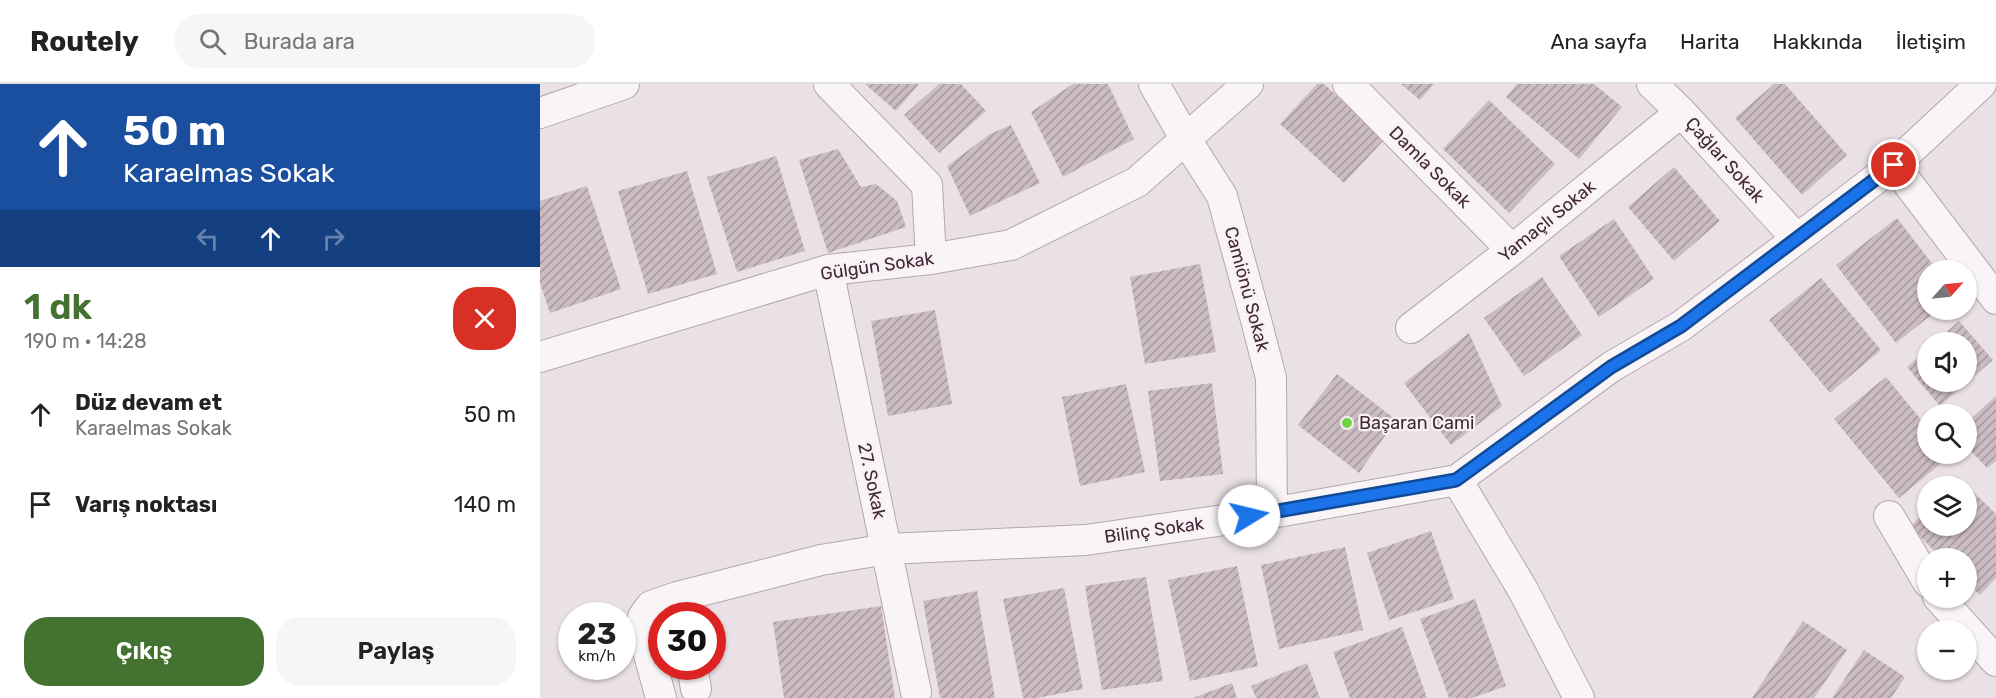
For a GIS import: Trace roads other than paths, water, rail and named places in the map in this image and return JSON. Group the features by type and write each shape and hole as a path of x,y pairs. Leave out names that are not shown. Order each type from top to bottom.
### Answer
{"street":[{"path":"540,113 624,84"},
{"path":"829,84 927,186 931,260"},
{"name":"Camiönü Sokak","path":"1154,84 1222,196 1271,378 1272,513"},
{"name":"Gülgün Sokak","path":"540,357 828,270 931,260 1011,245 1137,182 1248,84"},
{"name":"Damla Sokak","path":"1348,84 1512,250"},
{"name":"Çağlar Sokak","path":"1652,84 1682,112 1797,239"},
{"path":"1579,698 1523,590 1456,480 1611,367 1681,326 1797,239 1894,165 1981,84"},
{"name":"Yamaçlı Sokak","path":"1411,328 1512,250 1682,112"},
{"path":"1894,165 1996,299"},
{"name":"27. Sokak","path":"828,270 916,692"},
{"name":"Bilinç Sokak","path":"691,602 821,560 887,549 1086,540 1272,513 1456,480"},
{"path":"1889,516 1917,563"},
{"path":"1948,608 1996,661"},
{"name":"Bilinç Sokak","path":"648,610 643,617 643,633 648,651"},
{"name":"Bilinç Sokak","path":"656,680 661,698"}],"place":[{"name":"Başaran Cami","path":"1347,423"}]}
